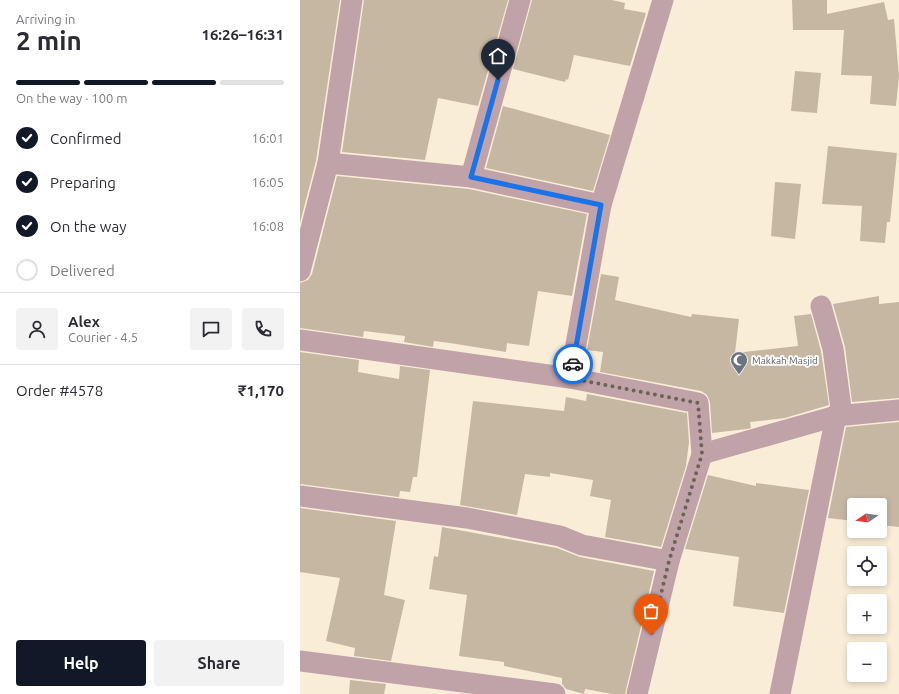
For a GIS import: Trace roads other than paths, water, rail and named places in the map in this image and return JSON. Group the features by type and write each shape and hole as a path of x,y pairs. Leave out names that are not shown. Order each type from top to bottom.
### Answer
{"street":[{"path":"300,272 328,163 352,0"},
{"path":"471,177 520,0"},
{"path":"570,378 601,205 663,0"},
{"path":"328,163 471,177 601,205"},
{"path":"780,694 836,416 841,408 833,349 820,306"},
{"path":"300,340 570,378 698,403 702,454 669,561 637,694"},
{"path":"702,454 836,416 899,410"},
{"path":"300,496 467,518 560,536 582,545 669,561"},
{"path":"300,661 530,693 555,694"}],"place":[{"name":"Makkah Masjid","path":"739,375"}]}
